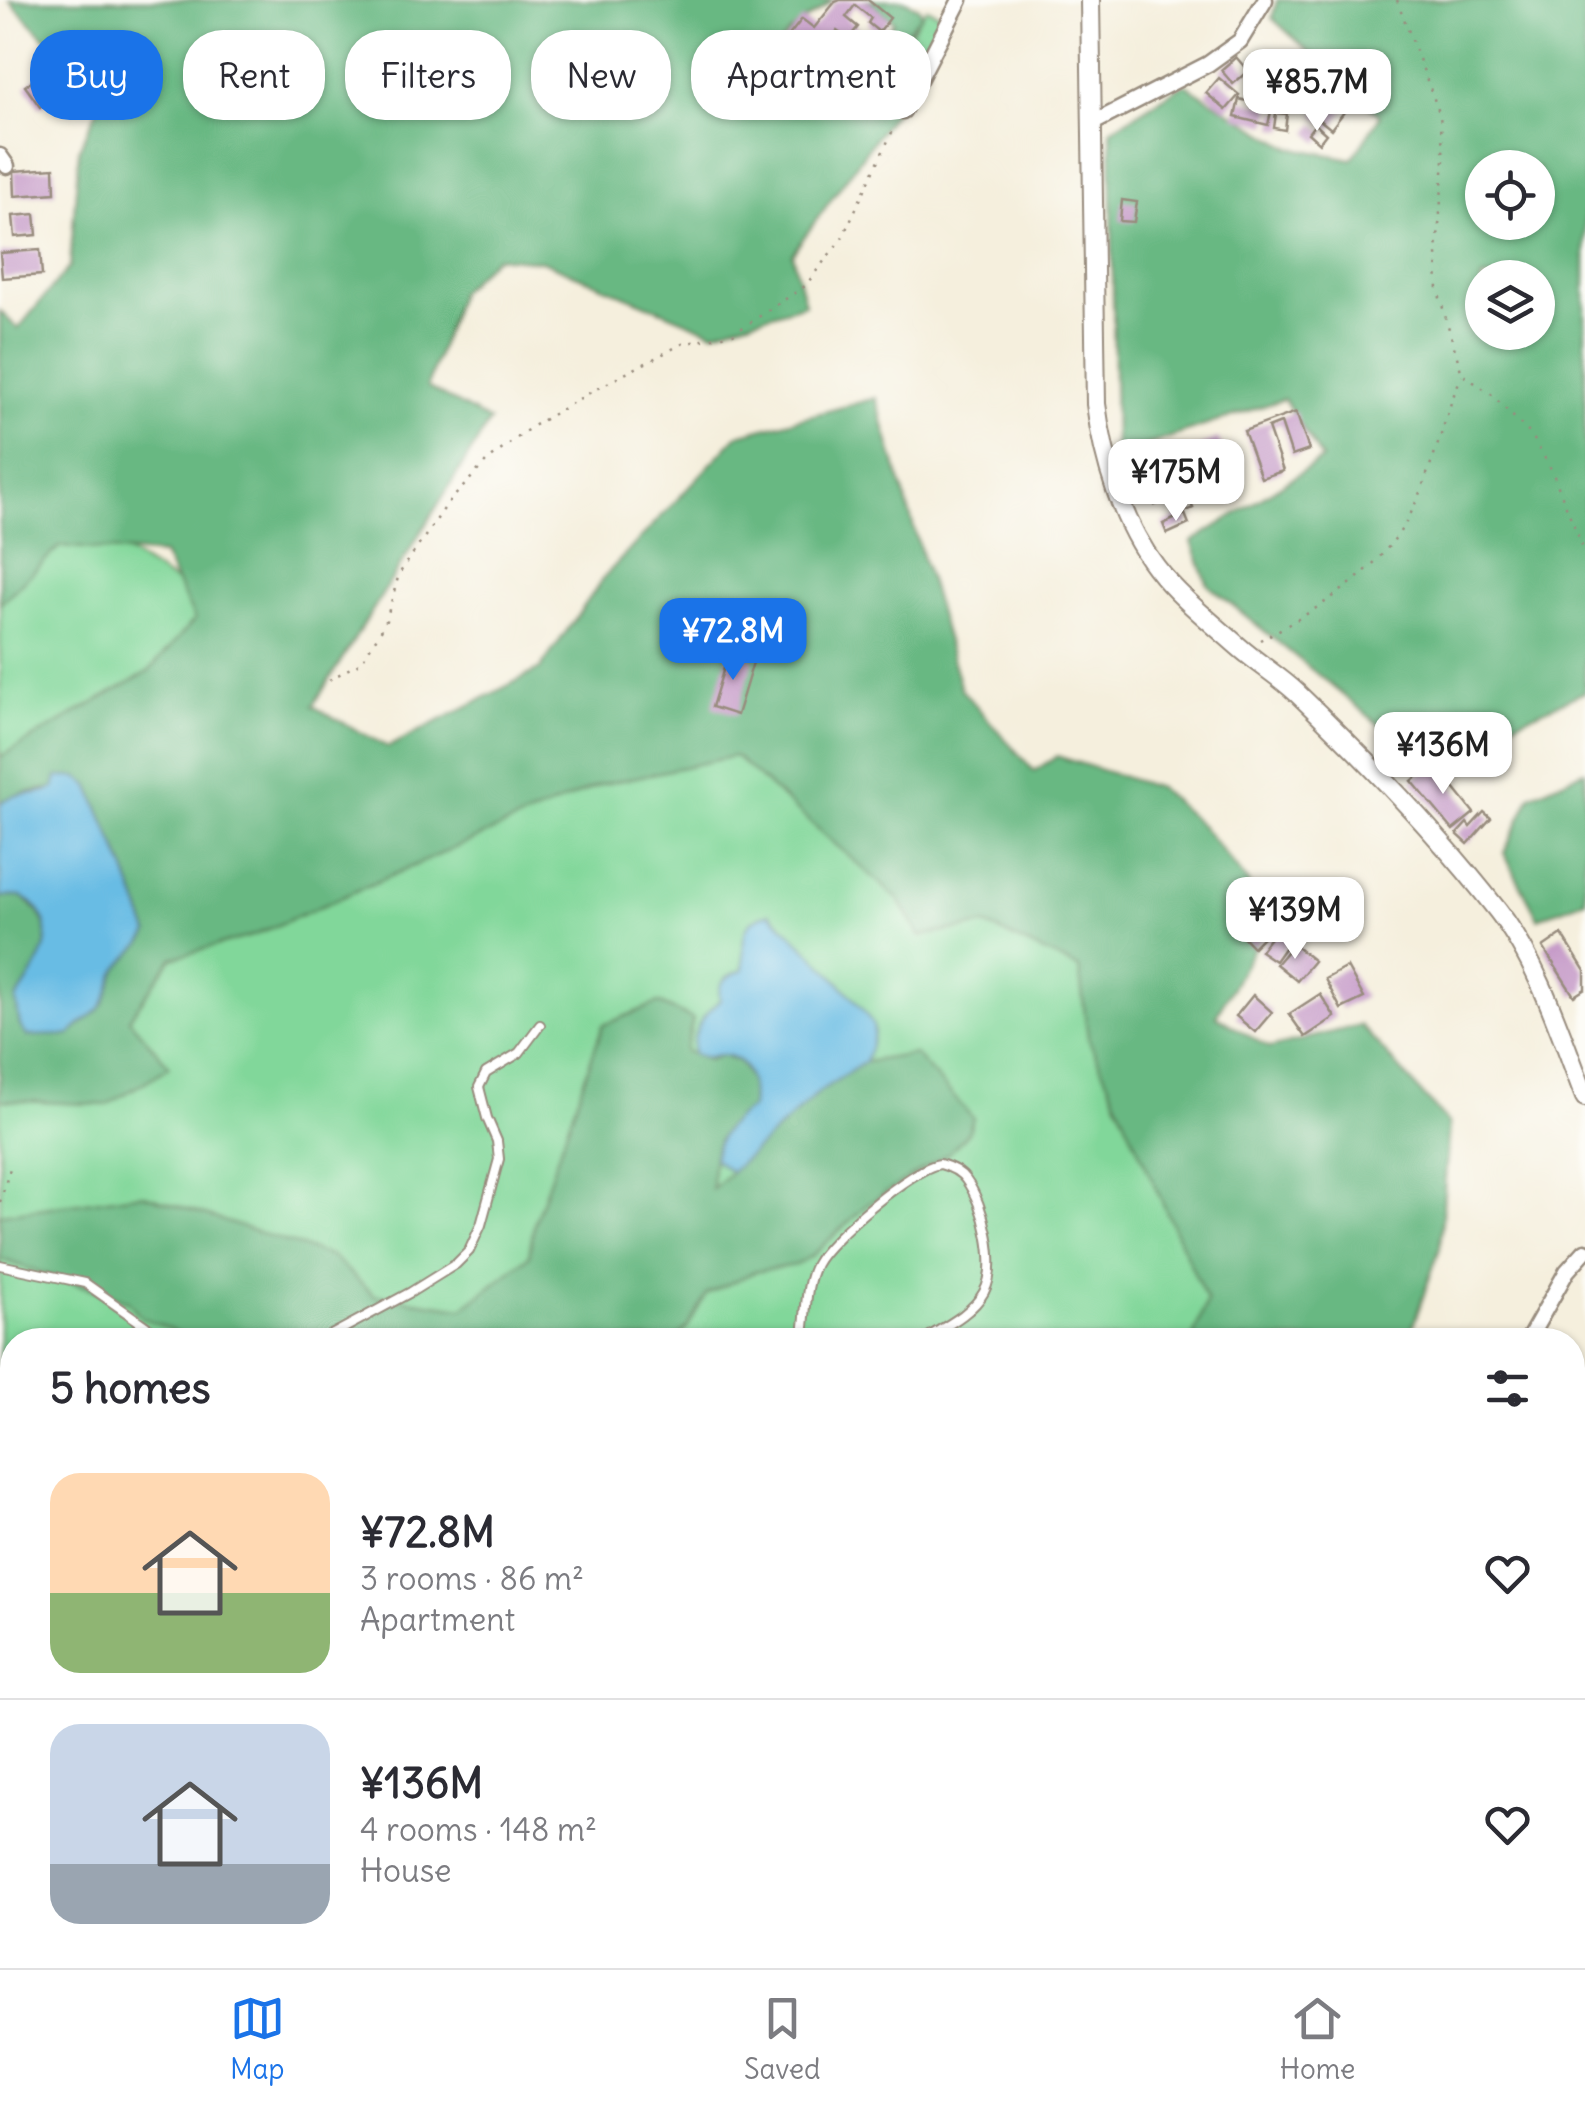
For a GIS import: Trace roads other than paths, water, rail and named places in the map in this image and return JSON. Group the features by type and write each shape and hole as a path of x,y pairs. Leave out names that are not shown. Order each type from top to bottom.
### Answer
{"street":[{"path":"931,56 960,0"},
{"path":"1090,0 1096,404 1100,432 1121,498 1158,571 1242,650 1285,682 1355,750 1502,915 1546,1000 1585,1097"},
{"path":"1092,123 1208,64 1240,41 1265,0"},
{"path":"1535,1328 1567,1271 1585,1251"}],"lane":[{"path":"344,1328 423,1285 469,1251 481,1225 499,1159 479,1087 486,1073 519,1053 540,1025"},
{"path":"804,1328 809,1284 817,1261 869,1208 919,1172 940,1164 954,1168 967,1181 984,1224 992,1262 990,1280 982,1297 942,1328"},
{"path":"0,1265 85,1284 148,1328"}],"water":[{"path":"57,777 77,777 89,785 149,933 117,970 100,1008 70,1035 27,1036 20,1026 16,1000 42,955 46,930 36,907 28,900 0,897 0,803 54,788"},
{"path":"770,913 846,990 870,1021 874,1035 865,1062 820,1091 731,1172 714,1159 726,1129 751,1108 748,1076 733,1057 693,1054 694,1037 703,1018 720,1000 724,980 743,970 746,929 751,922"}]}
